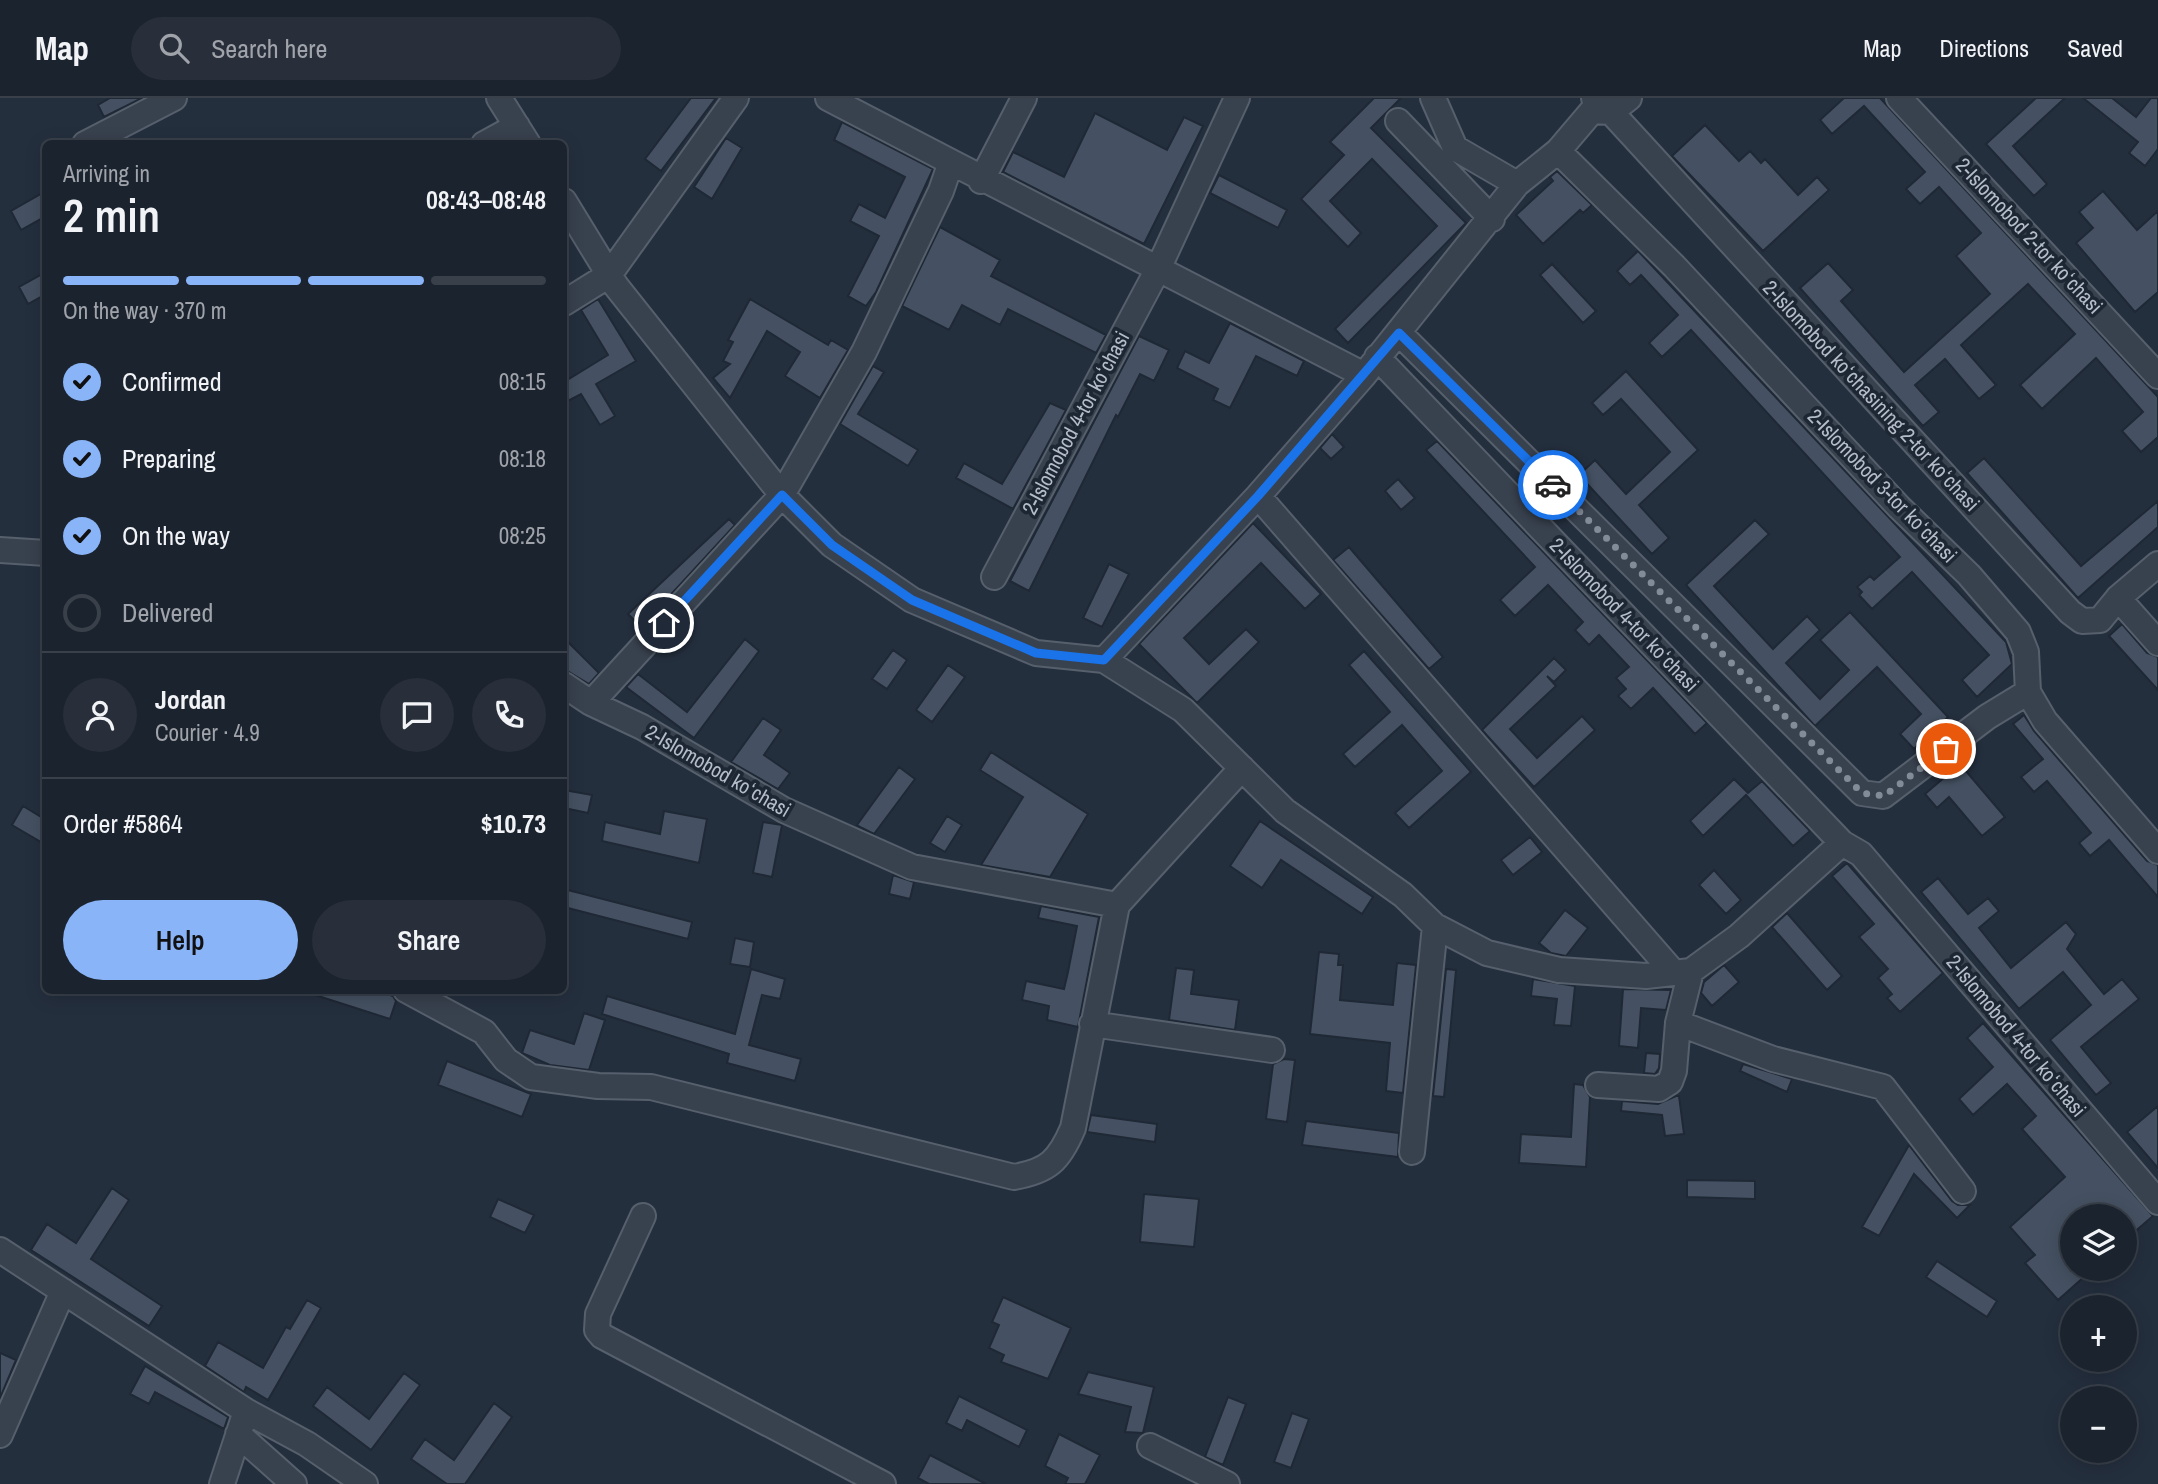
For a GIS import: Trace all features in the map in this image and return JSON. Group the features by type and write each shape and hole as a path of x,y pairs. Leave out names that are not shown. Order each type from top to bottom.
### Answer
{"street":[{"path":"93,140 174,98"},
{"path":"499,98 523,135 501,140"},
{"path":"567,301 609,275 736,98"},
{"name":"2-Islomobod 4-tor koʻchasi","path":"828,98 951,162 981,181 1158,269 1370,366 1842,843 1861,854 2158,1202"},
{"path":"981,181 1024,98"},
{"name":"2-Islomobod 4-tor koʻchasi","path":"994,577 1158,269 1237,98"},
{"path":"1433,98 1455,148 1517,184"},
{"name":"2-Islomobod 2-tor koʻchasi","path":"1899,98 2158,376"},
{"path":"1104,660 1258,496 1399,333 1492,219 1517,184 1558,151 1592,111 1612,103"},
{"name":"2-Islomobod koʻchasining 2-tor koʻchasi","path":"1612,103 2070,612 2082,621 2100,620 2118,598 2158,564"},
{"path":"1398,121 1492,219"},
{"name":"2-Islomobod 3-tor koʻchasi","path":"1558,151 1674,266 1899,507 1969,575 2018,632 2026,652 2028,692 2045,721 2158,851"},
{"path":"591,703 782,495 864,352 941,191 951,162"},
{"path":"567,206 609,275 782,495 832,545 912,600 1036,653 1104,660 1183,710 1286,811 1403,895 1435,926 1487,953 1559,970 1646,976 1690,969 1842,843"},
{"name":"2-Islomobod 4-tor koʻchasi","path":"1399,333 1862,793 1884,796 1987,717 2028,692"},
{"path":"1258,496 1690,969"},
{"path":"0,551 42,553"},
{"path":"2118,598 2158,643"},
{"name":"2-Islomobod koʻchasi","path":"567,687 591,703 642,727 784,810 912,867 1117,905"},
{"path":"413,994 484,1032 520,1072 545,1081 651,1087 1014,1177 1037,1173 1056,1159 1066,1146 1073,1128 1117,905 1242,768"},
{"path":"1412,1152 1435,926"},
{"path":"1598,1086 1659,1089 1670,1082 1674,1070 1678,1023 1690,969"},
{"path":"1678,1023 1785,1063 1883,1087 1963,1191"},
{"path":"1092,1024 1272,1050"},
{"path":"643,1216 598,1314 597,1330 601,1336 883,1484"},
{"path":"0,1250 63,1291 242,1423 294,1484"},
{"path":"0,1435 63,1291"},
{"path":"222,1484 242,1423"},
{"path":"242,1423 307,1444 365,1484"},
{"path":"1150,1446 1227,1484"}],"building":[{"path":"110,98 142,98 104,117 98,105"},
{"path":"691,98 716,98 661,171 645,159"},
{"path":"1374,98 1401,98 1371,128 1466,223 1348,343 1335,329 1437,226 1372,159 1330,201 1361,233 1348,247 1301,199 1344,155 1330,142"},
{"path":"1844,98 1880,98 2158,397 2158,437 2141,452 2122,431 2143,412 2096,358 2042,409 2020,385 2075,334 2028,284 1961,345 1996,385 1979,399 1945,359 1915,385 1939,412 1923,426 1800,288 1828,263 1853,290 1841,301 1904,372 1990,294 1956,256 1981,233 1939,187 1920,204 1906,189 1925,172 1864,106 1832,134 1820,120"},
{"path":"2036,98 2065,98 2013,146 2047,184 2034,196 1986,144"},
{"path":"2083,98 2112,98 2136,117 2151,98 2158,98 2158,149 2145,166 2129,153 2138,142"},
{"path":"1095,113 1167,150 1184,117 1203,126 1144,244 1003,172 1013,152 1064,177"},
{"path":"842,122 933,169 876,292 866,306 848,296 879,236 850,221 859,204 885,218 905,177 834,140"},
{"path":"1705,125 1739,161 1750,151 1761,163 1765,159 1798,195 1817,177 1829,190 1763,251 1672,156"},
{"path":"726,138 742,148 712,199 694,187"},
{"path":"1557,171 1592,205 1583,213 1580,210 1543,244 1516,215 1553,181 1550,177"},
{"path":"1219,175 1287,210 1278,228 1210,193"},
{"path":"2103,191 2137,230 2158,211 2158,292 2135,312 2076,243 2093,228 2079,212"},
{"path":"42,193 42,218 21,230 11,211"},
{"path":"940,227 1000,260 991,276 1106,335 1096,353 1008,309 1000,325 962,305 949,330 902,306"},
{"path":"1638,251 2006,642 2012,664 1977,697 1962,680 1989,655 1912,572 1872,609 1859,595 1862,592 1857,587 1870,576 1874,580 1900,557 1691,330 1662,357 1649,343 1678,315 1641,275 1630,285 1617,271"},
{"path":"1552,264 1596,311 1583,323 1540,275"},
{"path":"42,274 42,296 28,304 19,287"},
{"path":"598,299 636,361 596,384 615,416 600,425 581,394 567,401 567,380 608,355 581,310"},
{"path":"750,299 828,345 831,340 848,350 820,398 785,376 800,352 767,331 730,398 713,378 730,364 723,361 733,342 728,340"},
{"path":"1230,323 1304,361 1297,376 1256,356 1230,408 1213,400 1218,389 1177,368 1185,351 1209,363"},
{"path":"1139,336 1169,350 1154,381 1140,374 1118,417 1116,415 1029,591 1010,581"},
{"path":"873,366 884,372 858,414 918,450 908,466 840,424"},
{"path":"1626,371 1698,450 1639,505 1669,538 1652,554 1579,475 1595,460 1626,494 1670,452 1621,399 1603,415 1592,403"},
{"path":"1050,403 1066,410 1013,509 956,478 964,463 1002,484"},
{"path":"1332,434 1344,447 1331,459 1320,448"},
{"path":"1437,441 1707,723 1695,734 1653,688 1631,709 1618,696 1626,689 1616,678 1629,667 1599,635 1589,645 1575,630 1583,622 1548,585 1515,616 1500,600 1535,567 1426,450"},
{"path":"1984,458 2081,566 2158,501 2158,527 2078,598 1967,473"},
{"path":"1398,479 1415,498 1401,510 1385,491"},
{"path":"729,519 735,525 641,627 628,614"},
{"path":"1755,520 1769,534 1714,586 1773,649 1807,616 1820,630 1786,663 1820,699 1849,670 1820,640 1850,612 1948,717 1914,749 1900,734 1921,714 1877,667 1815,726 1686,585"},
{"path":"1253,523 1321,594 1305,609 1261,563 1184,638 1209,664 1246,629 1259,642 1197,703 1139,644"},
{"path":"1349,547 1443,657 1429,669 1333,560"},
{"path":"1109,564 1129,574 1102,627 1083,618"},
{"path":"2122,624 2147,653 2158,657 2158,690 2109,636"},
{"path":"745,639 759,651 694,738 626,687 638,674 687,712"},
{"path":"567,641 599,673 589,684 567,671"},
{"path":"893,650 907,660 887,689 872,679"},
{"path":"1364,651 1471,772 1409,828 1395,813 1442,771 1402,725 1355,767 1343,754 1390,712 1349,665"},
{"path":"1554,658 1566,670 1554,682 1547,676 1556,686 1510,729 1537,758 1582,716 1595,730 1534,787 1482,730"},
{"path":"948,665 965,677 932,722 916,710"},
{"path":"2024,715 2034,731 2147,861 2158,865 2158,897 2109,840 2090,856 2079,843 2091,833 2047,781 2034,792 2021,777 2043,759 2013,724"},
{"path":"763,718 781,730 764,755 790,773 778,789 731,762"},
{"path":"991,752 1088,814 1050,877 981,865 1023,797 980,770"},
{"path":"1960,764 2005,817 1982,836 1949,797 1937,808 1925,794"},
{"path":"899,767 915,779 874,834 857,825"},
{"path":"1734,779 1748,793 1762,781 1810,831 1793,846 1746,795 1703,836 1690,821"},
{"path":"567,791 592,795 588,813 567,809"},
{"path":"23,806 42,818 42,843 12,825"},
{"path":"664,811 707,819 699,863 602,841 605,822 660,834"},
{"path":"947,816 962,825 945,852 930,843"},
{"path":"1260,821 1373,897 1362,914 1281,860 1262,888 1230,866"},
{"path":"763,822 782,825 772,877 753,873"},
{"path":"1530,837 1542,852 1513,875 1501,860"},
{"path":"1847,863 1943,973 1900,1012 1887,998 1892,994 1878,978 1888,969 1859,937 1874,924 1832,876"},
{"path":"1714,870 1741,900 1726,914 1699,885"},
{"path":"893,875 914,882 910,899 889,894"},
{"path":"1938,878 1968,914 1988,898 1999,911 1979,928 2011,968 2066,922 2076,934 2067,949 2104,994 2122,979 2139,999 2081,1047 2111,1083 2096,1095 2050,1040 2091,1005 2063,972 2019,1009 1921,892"},
{"path":"567,890 692,922 688,939 567,908"},
{"path":"1041,906 1099,917 1078,1027 1047,1020 1049,1006 1022,1000 1026,981 1064,989 1068,972 1077,926 1038,918"},
{"path":"1565,910 1588,928 1566,956 1551,953 1539,943"},
{"path":"1787,913 1842,976 1827,990 1772,927"},
{"path":"735,938 754,942 750,967 730,964"},
{"path":"1319,952 1339,954 1338,965 1343,965 1340,1000 1393,1005 1397,963 1416,965 1403,1093 1386,1091 1390,1043 1310,1034"},
{"path":"1724,965 1739,982 1712,1006 1701,993 1704,982"},
{"path":"1176,968 1194,970 1191,994 1239,1000 1235,1030 1169,1020"},
{"path":"751,969 785,979 780,999 762,995 749,1045 801,1059 795,1081 727,1063 729,1054 602,1014 607,996 735,1034"},
{"path":"1446,969 1456,970 1444,1097 1433,1096"},
{"path":"1533,979 1575,986 1571,1026 1554,1025 1557,999 1531,996"},
{"path":"1623,989 1671,990 1666,1010 1641,1008 1638,1048 1619,1046"},
{"path":"312,994 387,994 393,996 396,1001 390,1019"},
{"path":"584,1013 605,1020 589,1070 550,1065 522,1053 530,1030 574,1044"},
{"path":"1983,1023 2153,1216 2137,1230 2137,1204 2060,1204 2060,1281 2079,1281 2064,1295 2060,1295 2058,1300 2025,1263 2035,1255 2010,1227 2065,1177 2022,1129 2036,1116 2007,1084 1973,1115 1959,1099 1993,1067 1967,1038"},
{"path":"1646,1053 1660,1054 1659,1068 1655,1074 1644,1073"},
{"path":"1284,1059 1295,1060 1287,1122 1266,1119 1273,1064"},
{"path":"447,1061 531,1094 522,1117 438,1085"},
{"path":"1743,1064 1792,1079 1787,1092 1740,1071"},
{"path":"1574,1084 1583,1085 1590,1097 1586,1167 1519,1163 1521,1134 1571,1137"},
{"path":"1679,1096 1684,1134 1665,1136 1662,1115 1621,1111 1622,1101 1658,1104"},
{"path":"2158,1106 2158,1168 2127,1132"},
{"path":"1091,1115 1157,1124 1155,1142 1087,1132"},
{"path":"1306,1121 1399,1133 1398,1157 1302,1145"},
{"path":"1909,1145 1952,1201 1958,1205 1970,1205 1957,1218 1914,1174 1879,1236 1862,1227"},
{"path":"1687,1180 1755,1181 1755,1199 1687,1197"},
{"path":"112,1188 129,1200 91,1259 162,1306 149,1326 31,1250 47,1224 76,1243"},
{"path":"1144,1194 1199,1199 1194,1247 1140,1242"},
{"path":"498,1199 534,1215 525,1233 490,1217"},
{"path":"1937,1261 1997,1301 1987,1317 1926,1277"},
{"path":"1003,1297 1071,1328 1048,1379 1001,1362 1004,1355 989,1348 999,1325 992,1322"},
{"path":"307,1300 321,1308 268,1400 246,1387 244,1392 205,1366 218,1342 263,1368 286,1327 290,1329"},
{"path":"0,1353 16,1360 0,1398"},
{"path":"145,1366 228,1417 224,1429 155,1392 149,1404 130,1394"},
{"path":"1088,1372 1154,1387 1143,1433 1125,1432 1131,1407 1078,1394"},
{"path":"404,1373 420,1385 371,1450 313,1406 327,1387 369,1419"},
{"path":"959,1396 1027,1430 1019,1447 967,1420 962,1431 946,1423"},
{"path":"1228,1397 1246,1404 1223,1465 1205,1457"},
{"path":"494,1403 512,1417 465,1484 447,1484 411,1459 425,1439 454,1460"},
{"path":"1292,1413 1309,1419 1291,1468 1274,1462"},
{"path":"1059,1434 1100,1455 1085,1484 1065,1484 1068,1478 1045,1466"},
{"path":"930,1455 986,1484 929,1484 918,1478"}],"way so far":[{"path":"1553,485 1862,793 1884,796 1946,749"}],"route":[{"path":"664,623 782,495 832,545 912,600 1036,653 1104,660 1258,496 1399,333 1553,485"}]}
